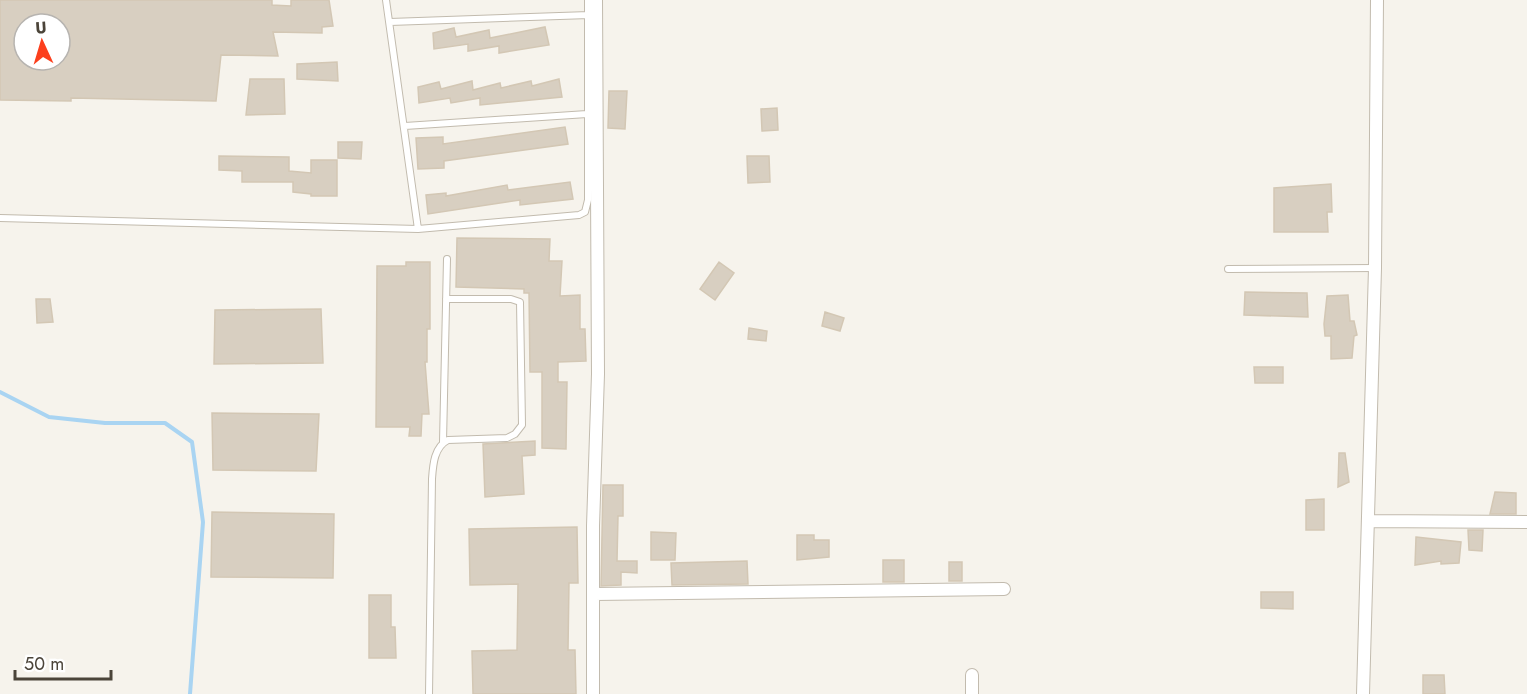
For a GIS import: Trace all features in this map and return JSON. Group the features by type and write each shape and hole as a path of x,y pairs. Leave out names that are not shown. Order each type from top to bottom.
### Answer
{"street":[{"path":"593,694 598,374 596,0"},
{"path":"1363,694 1375,268 1377,0"},
{"path":"1368,521 1527,522"},
{"path":"594,594 1004,589"},
{"path":"972,675 972,694"}],"lane":[{"path":"386,0 418,229"},
{"path":"0,218 418,229 568,217 585,212 588,200 588,0"},
{"path":"390,22 589,15"},
{"path":"405,126 587,114"},
{"path":"429,694 433,465 443,442 447,259"},
{"path":"1228,269 1375,268"},
{"path":"443,442 453,439 511,436 522,425 523,409 520,302 512,298 446,298"}],"building":[{"path":"0,0 272,0 272,5 291,6 291,0 329,0 333,26 322,27 322,33 273,32 278,56 221,55 216,101 71,98 71,101 0,100"},
{"path":"545,27 549,45 499,53 499,46 468,51 468,44 434,49 433,33 454,28 456,37 489,30 490,38"},
{"path":"337,62 338,81 297,79 297,64"},
{"path":"250,79 284,79 285,114 246,115"},
{"path":"559,79 562,97 480,105 480,98 451,103 450,98 419,103 418,87 439,82 441,89 472,81 473,90 500,83 501,88 531,81 532,86"},
{"path":"609,91 627,91 625,129 608,128"},
{"path":"777,108 778,130 762,131 761,109"},
{"path":"565,127 568,144 444,161 444,168 418,169 416,138 443,137 443,144"},
{"path":"338,142 362,142 361,159 338,158"},
{"path":"219,156 289,157 289,171 311,173 311,160 337,160 337,196 311,196 311,194 293,192 293,182 242,182 242,171 219,170"},
{"path":"747,156 769,156 770,182 748,183"},
{"path":"570,182 573,199 520,205 520,200 428,214 426,195 446,193 446,196 507,185 508,190"},
{"path":"1331,184 1332,212 1327,212 1328,232 1274,232 1274,188"},
{"path":"457,238 550,239 549,261 562,261 560,296 580,295 580,329 585,329 586,361 558,362 558,382 567,382 566,449 542,448 542,372 530,372 529,293 524,293 524,289 456,287"},
{"path":"406,262 430,262 430,329 427,329 427,362 425,362 429,414 422,414 421,436 409,436 410,427 376,427 377,266 406,266"},
{"path":"719,262 734,273 715,300 700,289"},
{"path":"1245,292 1307,293 1308,317 1244,315"},
{"path":"1348,295 1350,321 1354,321 1357,335 1354,336 1352,358 1331,359 1331,336 1325,336 1324,324 1327,296"},
{"path":"36,299 50,299 53,322 37,323"},
{"path":"321,309 323,363 214,364 215,310"},
{"path":"825,312 844,318 840,331 822,326"},
{"path":"749,328 767,331 766,341 748,339"},
{"path":"1254,367 1283,367 1283,383 1255,383"},
{"path":"212,413 319,414 316,471 213,470"},
{"path":"535,441 535,455 522,456 524,494 485,497 483,444"},
{"path":"1339,453 1345,453 1349,482 1338,487"},
{"path":"603,485 623,485 623,516 618,516 617,561 637,561 637,573 621,572 621,585 601,586"},
{"path":"1495,492 1516,493 1516,514 1490,514"},
{"path":"1324,499 1324,530 1306,530 1306,500"},
{"path":"212,512 334,514 333,578 211,577"},
{"path":"577,527 578,583 569,583 568,650 575,650 576,694 473,694 472,651 517,650 518,584 470,585 469,529"},
{"path":"1468,530 1483,530 1482,551 1469,550"},
{"path":"651,532 676,533 675,560 651,560"},
{"path":"797,535 814,535 814,540 829,540 829,557 797,560"},
{"path":"1416,537 1461,542 1459,563 1441,564 1441,561 1415,565"},
{"path":"883,560 904,560 904,582 883,582"},
{"path":"747,561 748,584 672,585 671,563"},
{"path":"949,562 962,562 962,581 949,581"},
{"path":"1261,592 1293,592 1293,609 1261,608"},
{"path":"369,595 391,595 391,627 395,627 396,658 369,658"},
{"path":"1423,675 1444,675 1445,694 1423,694"}],"waterway":[{"path":"0,392 49,417 105,423 165,423 192,442 203,522 190,694"}]}
